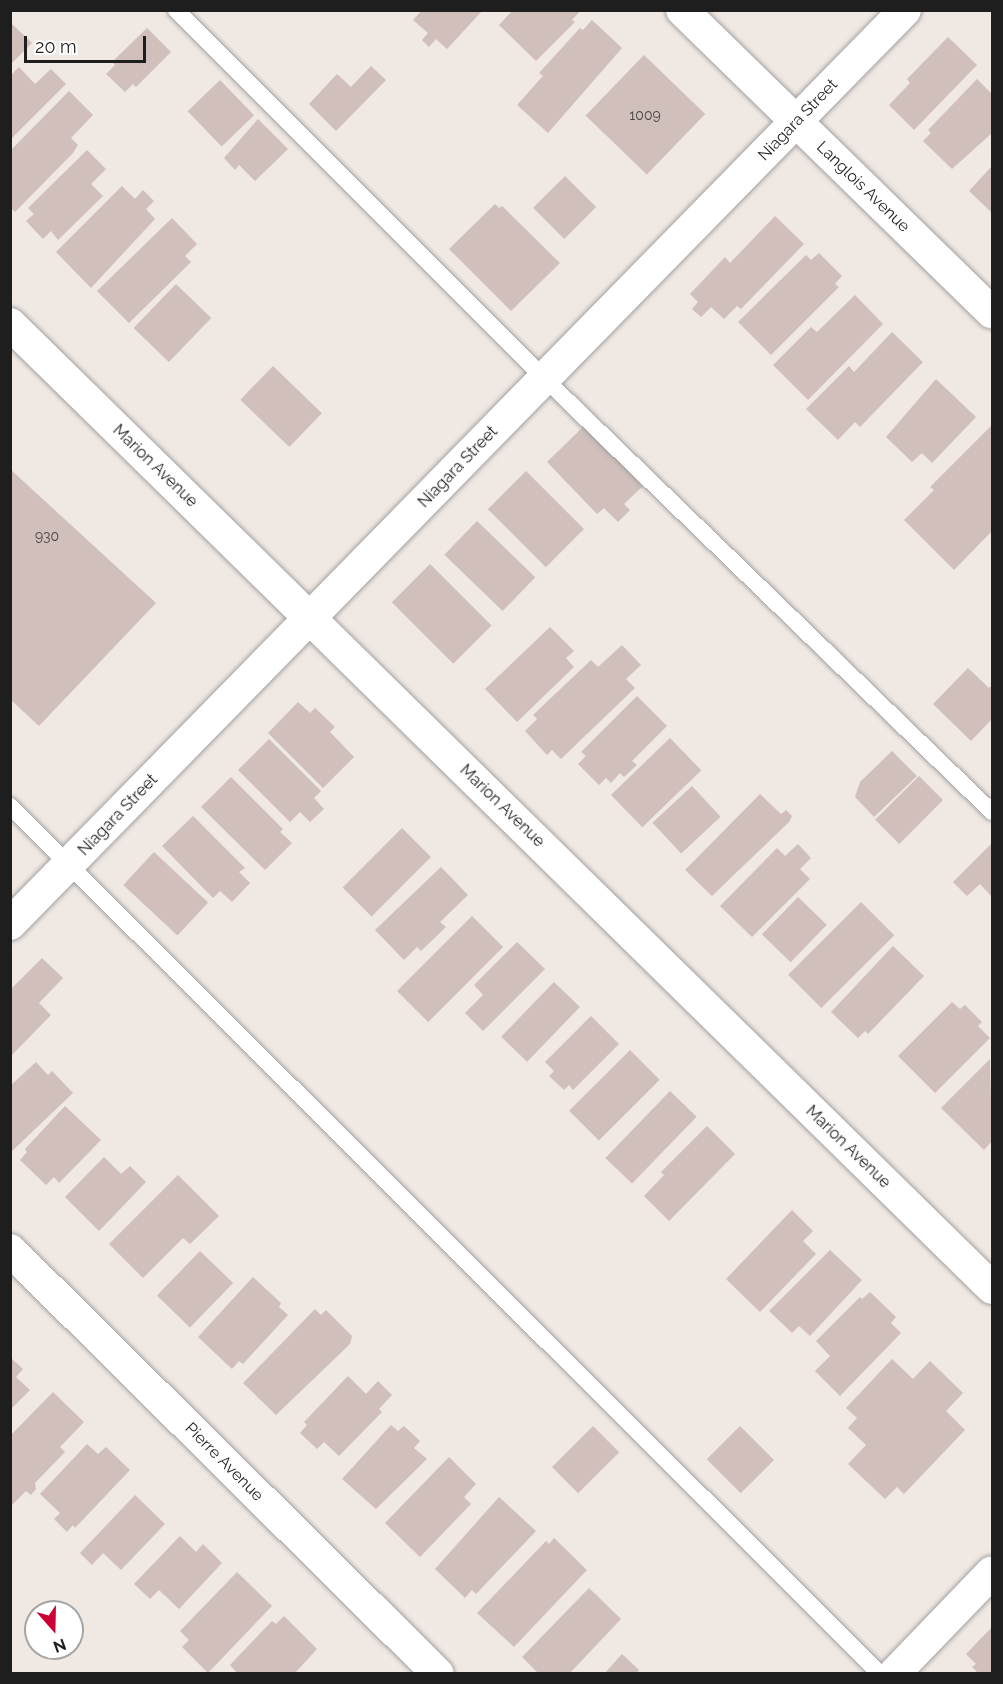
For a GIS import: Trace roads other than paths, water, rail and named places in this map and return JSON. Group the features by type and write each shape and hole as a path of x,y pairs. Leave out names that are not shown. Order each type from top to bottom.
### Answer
{"street":[{"name":"Langlois Avenue","path":"682,10 993,313"},
{"name":"Niagara Street","path":"10,924 905,10"},
{"name":"Marion Avenue","path":"10,324 993,1288"},
{"name":"Pierre Avenue","path":"10,1250 438,1674"},
{"path":"894,1674 993,1572"}],"lane":[{"path":"176,10 545,379 993,812"},
{"path":"10,806 880,1674"}]}
